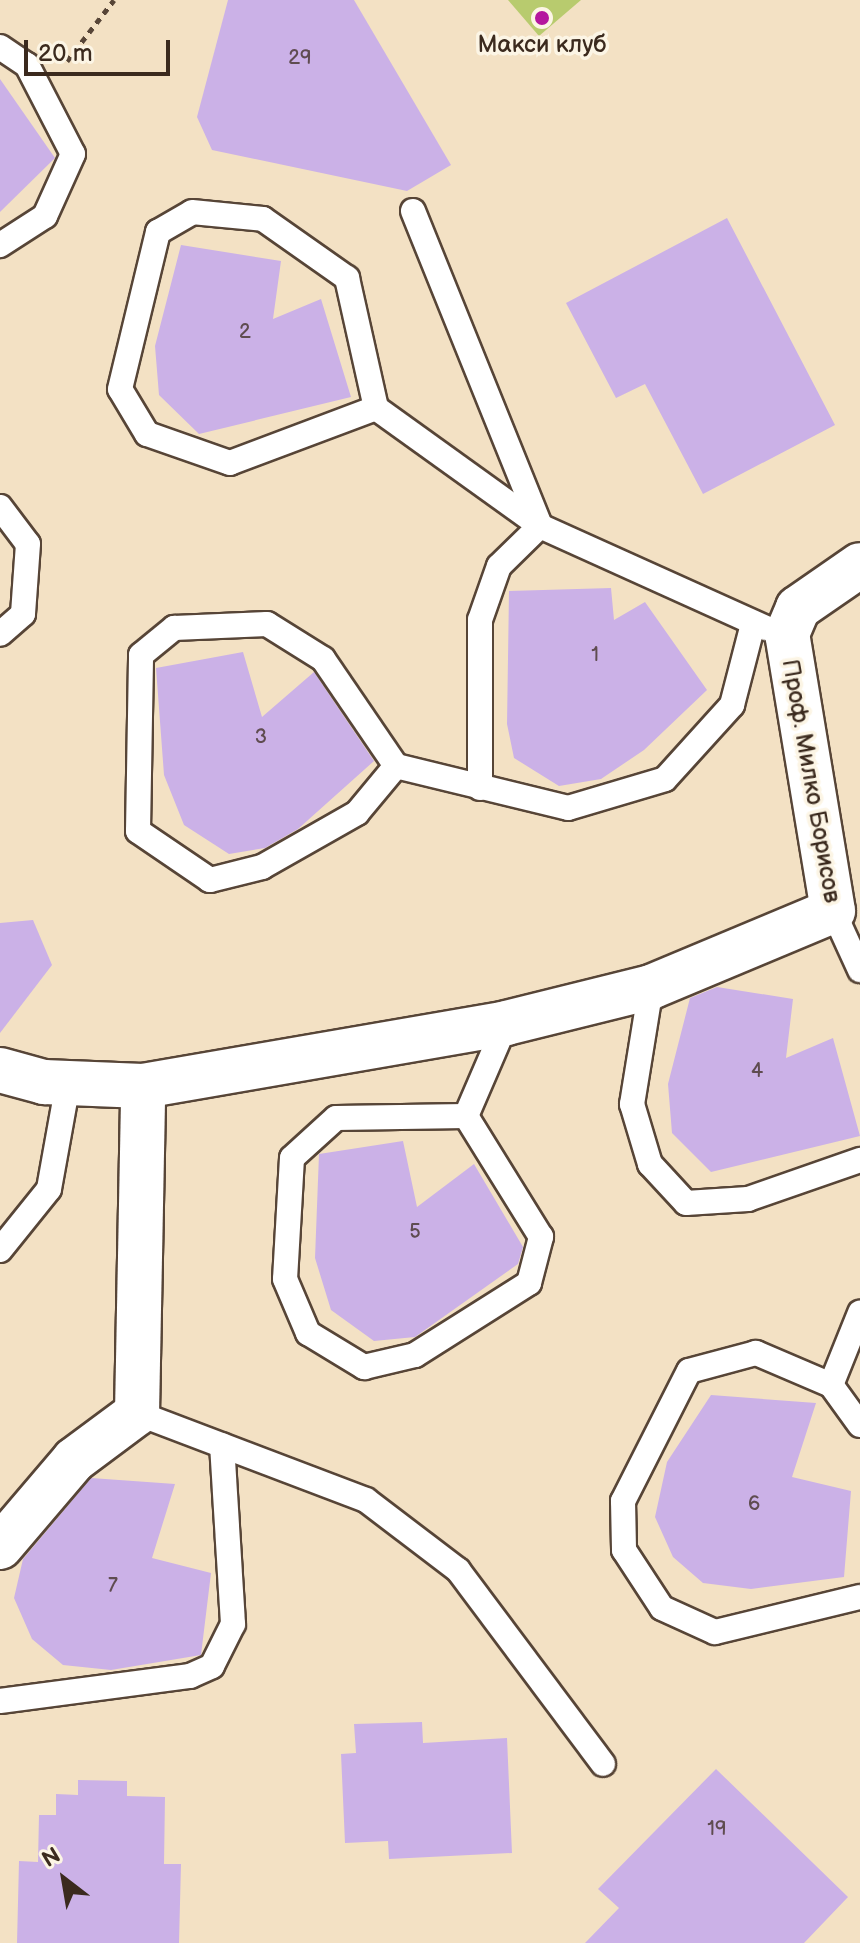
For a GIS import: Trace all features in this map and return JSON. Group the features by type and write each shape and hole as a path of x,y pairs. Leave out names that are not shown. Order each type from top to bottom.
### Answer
{"street":[{"path":"770,629 860,565"},
{"name":"Проф. Милко Борисов","path":"770,629 833,911"},
{"path":"0,1070 68,1083 143,1086 506,1023 651,987 833,911"},
{"path":"0,1547 74,1460 137,1413 143,1086"}],"lane":[{"path":"0,47 27,65 73,154 45,216 0,245"},
{"path":"413,211 540,526"},
{"path":"376,408 230,463 147,434 120,389 158,232 192,212 263,219 347,278 376,408 540,526 770,629 732,705 665,779 568,808 396,766 323,659 267,624 174,628 141,655 138,831 210,880 262,867 357,813 396,766"},
{"path":"0,507 28,544 23,614 0,634"},
{"path":"480,788 480,620 499,566 540,526"},
{"name":"Проф. Милко Борисов","path":"833,911 860,970"},
{"path":"651,987 632,1104 650,1164 686,1203 748,1199 860,1160"},
{"path":"466,1116 506,1023"},
{"path":"0,1250 49,1189 68,1083"},
{"path":"466,1116 541,1237 529,1283 415,1355 364,1367 308,1333 285,1279 292,1158 336,1118 466,1116"},
{"path":"831,1385 860,1313"},
{"path":"860,1425 831,1385 756,1353 689,1371 623,1501 624,1550 662,1608 715,1632 860,1597"},
{"path":"137,1413 366,1500 458,1570 603,1764"},
{"path":"0,1701 190,1676 212,1666 233,1624 222,1445"}],"path":[{"path":"41,93 114,0"}],"green space":[{"name":"Макси клуб","path":"508,0 581,0 539,36"}],"building":[{"path":"228,0 354,0 451,165 407,191 212,150 197,117"},
{"path":"0,79 55,158 0,212"},
{"path":"727,218 835,425 703,494 645,384 616,398 566,303"},
{"path":"181,245 281,261 273,319 321,299 351,397 199,434 159,395 155,346"},
{"path":"611,588 614,620 645,602 707,690 644,750 601,779 559,786 514,758 507,724 509,591"},
{"path":"243,652 262,717 314,672 374,761 298,829 265,848 229,854 184,825 164,775 156,668"},
{"path":"33,920 52,965 0,1033 0,923"},
{"path":"717,987 793,999 786,1058 833,1038 860,1136 711,1172 672,1133 668,1084 690,998"},
{"path":"403,1141 417,1207 474,1164 523,1247 518,1264 415,1337 374,1341 331,1310 315,1258 319,1154"},
{"path":"711,1395 816,1403 792,1477 851,1491 844,1577 751,1589 703,1583 673,1557 655,1517 667,1462"},
{"path":"91,1478 175,1484 152,1558 211,1573 201,1655 111,1670 63,1665 32,1639 14,1598 23,1559"},
{"path":"422,1722 423,1743 507,1738 512,1853 389,1859 388,1841 345,1843 341,1754 356,1753 354,1724"},
{"path":"716,1769 848,1897 804,1943 585,1943 619,1908 598,1889"},
{"path":"78,1780 127,1781 127,1796 165,1797 164,1864 181,1864 179,1943 17,1943 19,1861 38,1862 39,1815 56,1815 56,1794 78,1795"}],"place":[{"name":"Макси клуб","path":"542,18"}]}
